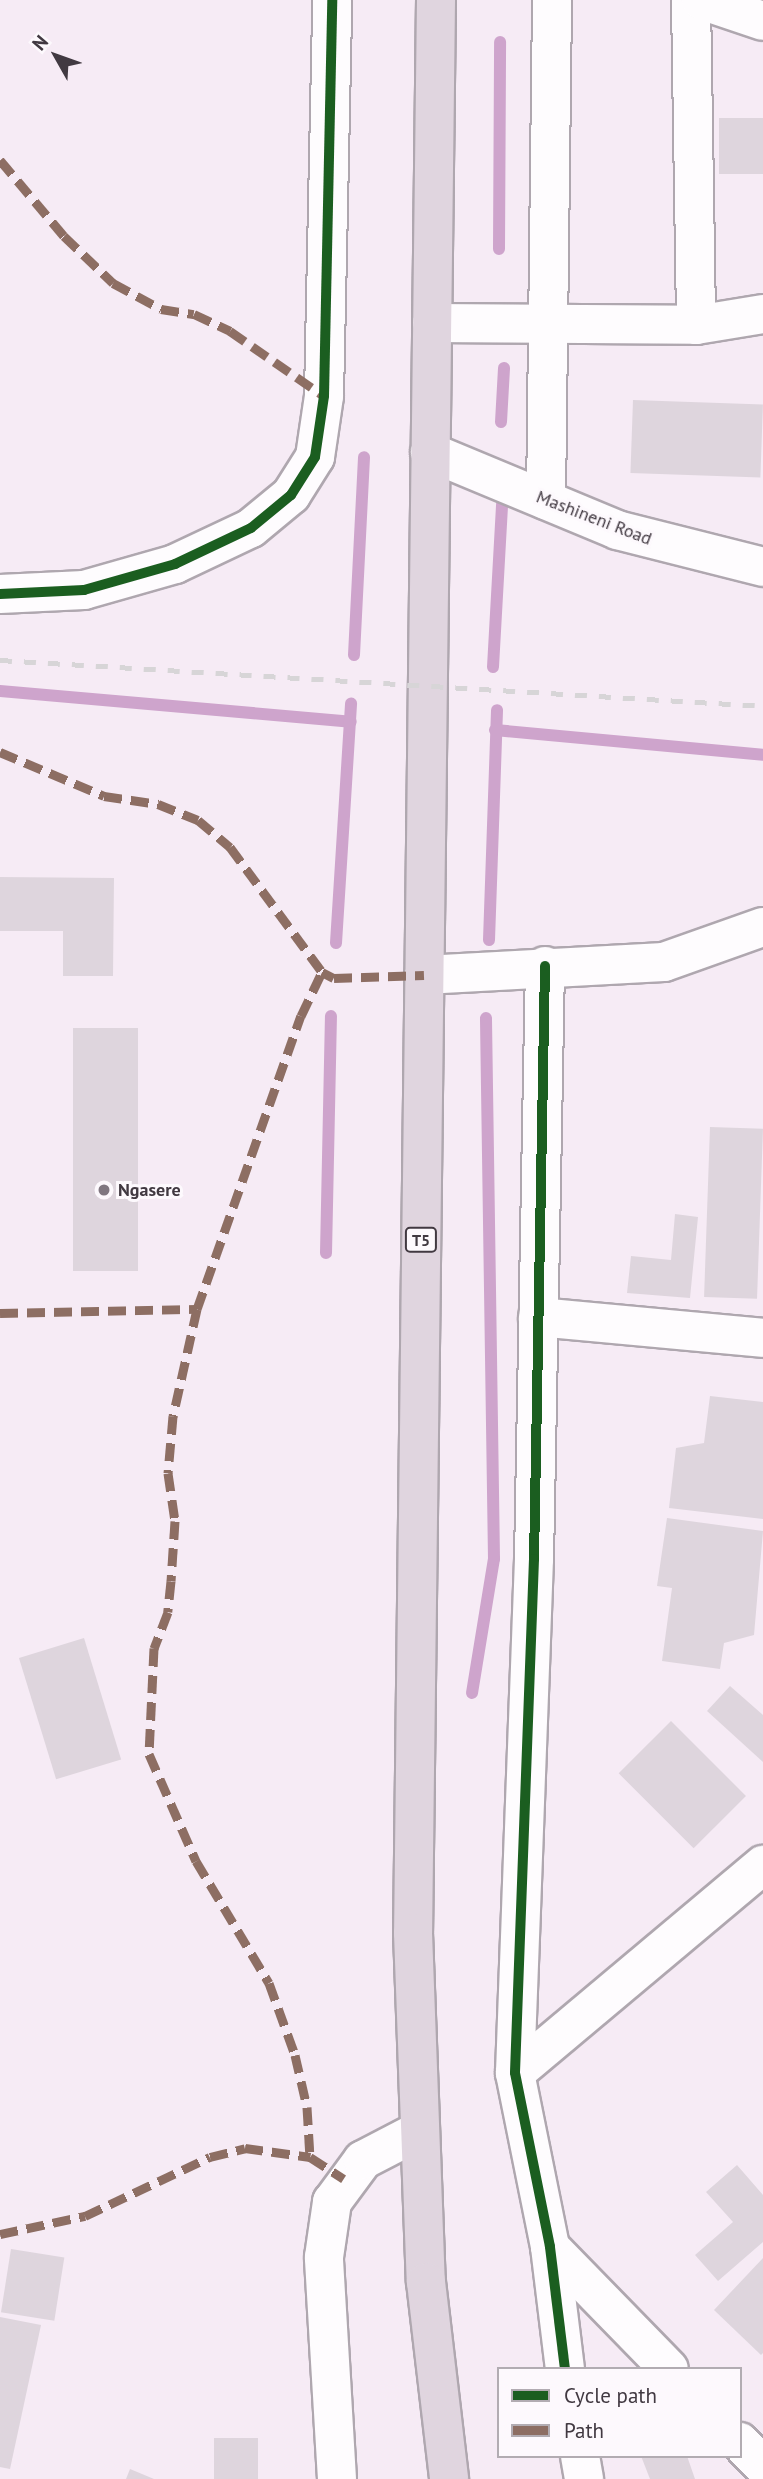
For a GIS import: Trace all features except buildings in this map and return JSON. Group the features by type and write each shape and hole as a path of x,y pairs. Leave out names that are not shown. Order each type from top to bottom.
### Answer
{"highway":[{"name":"T5","path":"436,0 414,1933 417,2132 426,2282 449,2479"}],"street":[{"path":"0,594 84,590 175,564 251,528 290,495 315,457 324,396 332,0"},
{"path":"546,500 551,324 552,0"},
{"path":"691,0 696,325"},
{"path":"701,0 763,22"},
{"path":"432,323 696,325 763,314"},
{"name":"Mashineni Road","path":"430,452 617,530 763,567"},
{"path":"424,975 545,966 664,962 763,927"},
{"path":"545,966 538,1317 515,2073 550,2247 565,2367"},
{"path":"538,1317 763,1338"},
{"path":"515,2073 763,1865"},
{"path":"337,2479 324,2257 332,2202 363,2160 417,2132"},
{"path":"550,2247 667,2367"},
{"path":"742,2444 763,2466"},
{"path":"580,2458 584,2479"}],"waterway":[{"path":"499,249 500,42"},
{"path":"501,422 504,368"},
{"path":"354,655 364,457"},
{"path":"493,667 503,489"},
{"path":"0,691 351,722"},
{"path":"336,943 351,703"},
{"path":"489,940 497,710"},
{"path":"495,730 763,755"},
{"path":"326,1253 331,1016"},
{"path":"472,1693 494,1559 486,1018"}],"railway":[{"path":"0,660 763,706"}],"marked path":[{"path":"0,160 64,236 113,283 161,309 194,314 230,331 324,396"},
{"path":"0,752 104,796 158,804 198,820 230,847 322,972 334,978 424,975"},
{"path":"0,1313 197,1309 301,1016 322,972"},
{"path":"197,1309 173,1416 168,1473 175,1521 171,1581 168,1612 154,1648 149,1754 196,1861 269,1983 295,2055 307,2107 310,2157"},
{"path":"0,2234 85,2216 210,2157 245,2148 310,2157 344,2179"}],"cycle path":[{"path":"0,594 84,590 175,564 251,528 291,495 315,457 324,396 332,0"},
{"path":"545,966 534,1559 515,2073 550,2247 565,2367"}],"place":[{"name":"Ngasere","path":"104,1190"}]}
